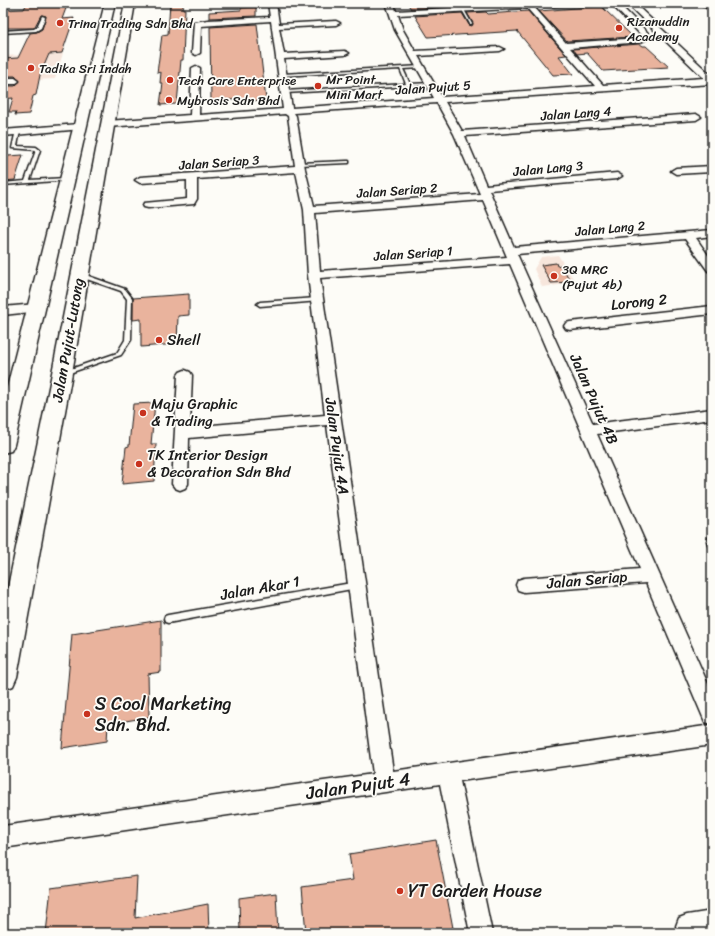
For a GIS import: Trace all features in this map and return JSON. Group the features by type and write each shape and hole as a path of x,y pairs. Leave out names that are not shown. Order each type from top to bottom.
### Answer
{"highway":[{"path":"3,445 66,179 110,3"},
{"name":"Jalan Pujut-Lutong","path":"3,676 62,373 130,3"}],"street":[{"name":"Jalan Pujut 4A","path":"272,3 288,111 292,116 299,167 309,210 314,275 384,782"},
{"name":"Jalan Pujut 4B","path":"390,3 399,30 459,134 712,715"},
{"path":"393,13 574,3"},
{"path":"564,46 641,40 644,38 646,36 617,5 612,3"},
{"path":"630,3 711,78"},
{"path":"704,3 712,10"},
{"path":"529,6 601,88"},
{"path":"658,19 711,78"},
{"path":"196,54 197,24 208,22 336,23"},
{"path":"413,54 500,49"},
{"path":"280,56 344,53"},
{"path":"194,117 196,68"},
{"name":"Jalan Pujut 5","path":"107,124 601,88 711,78"},
{"path":"3,81 15,81"},
{"name":"Jalan Lang 4","path":"459,134 696,118"},
{"path":"3,132 79,127"},
{"name":"Jalan Seriap 3","path":"140,180 192,177 299,167"},
{"path":"676,171 712,169"},
{"name":"Jalan Lang 3","path":"484,193 617,176"},
{"path":"148,205 190,202 192,199 192,177"},
{"name":"Jalan Seriap 2","path":"309,210 484,193"},
{"name":"Jalan Lang 2","path":"512,256 712,233"},
{"path":"688,235 712,269"},
{"name":"Jalan Seriap 1","path":"314,275 512,256"},
{"path":"3,311 36,308"},
{"name":"Lorong 2","path":"570,326 712,310"},
{"path":"180,484 185,375"},
{"path":"588,430 712,414"},
{"path":"183,433 333,419"},
{"name":"Jalan Seriap","path":"524,586 651,575"},
{"name":"Jalan Pujut 4","path":"3,837 712,735"},
{"path":"448,773 481,933"},
{"path":"687,926 712,922"}],"lane":[{"path":"462,9 471,24"},
{"path":"3,32 28,31 39,28 43,17"},
{"path":"10,32 28,34"},
{"path":"283,75 421,67"},
{"path":"401,68 408,85"},
{"path":"285,92 431,84"},
{"path":"18,131 14,147 36,148 38,150 27,182"},
{"path":"299,167 347,162"},
{"path":"3,184 66,179"},
{"path":"62,373 119,354 128,340 130,299 128,295 123,290 80,275"},
{"path":"260,304 318,300"},
{"path":"712,539 712,545"},
{"name":"Jalan Akar 1","path":"168,619 357,586"}],"shaded area":[{"name":"Tadika Sri Indah","path":"63,53 55,79 15,81 3,80 3,56"},
{"name":"3Q MRC (Pujut 4b)","path":"558,255 576,283 542,287 534,269 541,257"}],"building":[{"path":"27,3 68,3 62,19 74,18 62,53 49,54 40,75 36,95 33,96 29,114 15,115 16,112 9,112 13,98 3,99 3,86 15,86 20,81 15,76 3,76 3,59 18,58 30,33 37,32 42,29 46,16 41,15 34,28 3,28 3,10 24,9"},
{"path":"170,3 183,3 183,9 185,9 183,60 181,60 177,104 160,105 163,83 160,83 161,72 157,73 162,35 168,34"},
{"path":"407,3 479,3 481,5 411,9"},
{"path":"601,6 633,37 567,41 539,11"},
{"path":"256,7 256,16 209,18 209,12 241,10 241,8"},
{"path":"528,11 566,55 559,56 573,74 553,75 517,31 428,37 415,16 462,13 469,25 472,26 473,23 467,13 486,12 488,14"},
{"path":"257,24 266,100 248,101 248,99 211,101 210,27"},
{"path":"640,44 646,46 669,67 603,71 587,53 577,54 573,49"},
{"path":"23,155 15,180 3,181 3,161 6,161 8,156"},
{"path":"556,263 557,266 561,265 571,282 551,283 541,265"},
{"path":"189,294 189,315 178,316 177,344 141,347 141,319 133,320 133,298"},
{"path":"155,403 151,444 156,444 154,481 122,484 126,447 129,446 133,404"},
{"path":"161,620 161,672 148,674 149,717 108,724 107,741 62,748 72,634"},
{"name":"YT Garden House","path":"436,840 453,928 425,933 306,933 302,887 353,880 349,854"},
{"path":"137,876 135,918 208,904 209,933 46,933 51,888"},
{"path":"276,893 278,933 240,933 239,898"}],"place":[{"name":"Trina Trading Sdn Bhd","path":"60,23"},
{"name":"Rizanuddin Academy","path":"619,28"},
{"name":"Tadika Sri Indah","path":"31,68"},
{"name":"Tech Care Enterprise","path":"170,80"},
{"name":"Mr Point Mini Mart","path":"318,86"},
{"name":"Mybrosis Sdn Bhd","path":"169,100"},
{"name":"3Q MRC (Pujut 4b)","path":"554,276"},
{"name":"Shell","path":"159,340"},
{"name":"Maju Graphic & Trading","path":"143,413"},
{"name":"TK Interior Design & Decoration Sdn Bhd","path":"139,464"},
{"name":"S Cool Marketing Sdn. Bhd.","path":"87,714"},
{"name":"YT Garden House","path":"400,891"}]}
